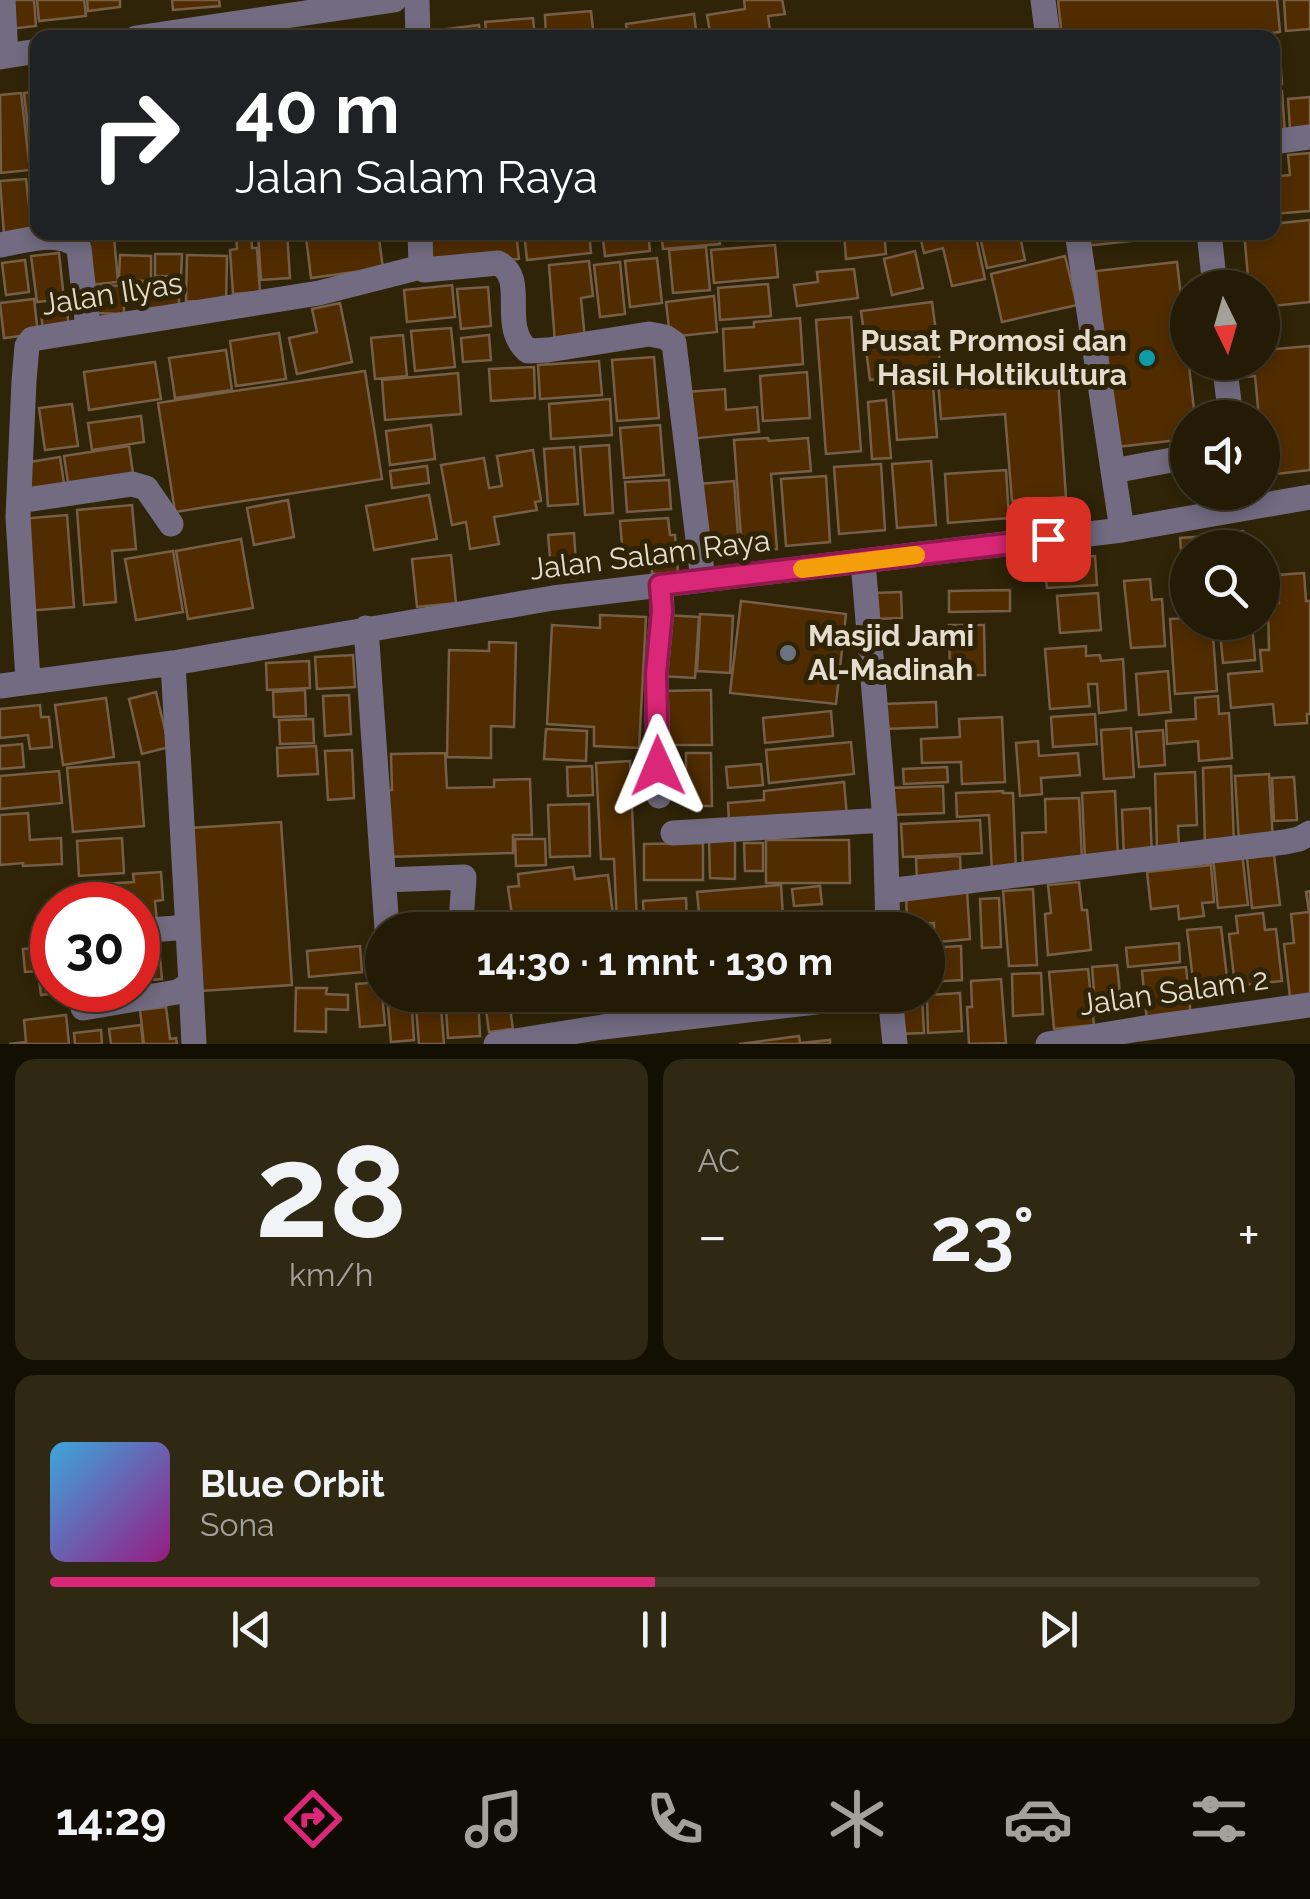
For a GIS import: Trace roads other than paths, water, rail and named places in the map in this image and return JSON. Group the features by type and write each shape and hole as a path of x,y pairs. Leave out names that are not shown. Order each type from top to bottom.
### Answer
{"street":[{"path":"3,0 3,56 30,52"},
{"path":"164,30 223,13 394,0"},
{"path":"417,0 418,30"},
{"path":"1042,0 1047,30"},
{"path":"1280,141 1310,137"},
{"path":"0,244 31,240"},
{"path":"70,240 79,248 88,330"},
{"path":"420,240 421,267"},
{"path":"1077,240 1122,530"},
{"path":"1209,240 1213,270"},
{"name":"Jalan Ilyas","path":"28,681 12,512 12,382 32,339 319,293 421,267 424,270 498,262 506,267 512,278 518,342 528,351 648,334 674,343 703,580"},
{"path":"1113,470 1170,460"},
{"path":"12,512 132,484 146,488 171,524"},
{"name":"Jalan Salam Raya","path":"1280,499 1310,498"},
{"name":"Jalan Salam Raya","path":"0,686 173,663 553,598 1122,530 1203,510"},
{"path":"863,562 885,820 888,912"},
{"path":"658,796 656,674 662,611 660,585"},
{"path":"366,628 384,880"},
{"path":"173,663 194,1044"},
{"path":"673,833 885,820"},
{"path":"888,891 1284,842 1310,834"},
{"path":"160,929 188,927"},
{"path":"160,995 191,984"},
{"name":"Jalan Salam 2","path":"1048,1044 1310,1005"},
{"path":"496,1044 605,1035 761,1012"},
{"path":"892,1012 895,1044"}],"place":[{"name":"Pusat Promosi dan Hasil Holtikultura","path":"1147,358"},
{"name":"Masjid Jami Al-Madinah","path":"788,653"}]}
